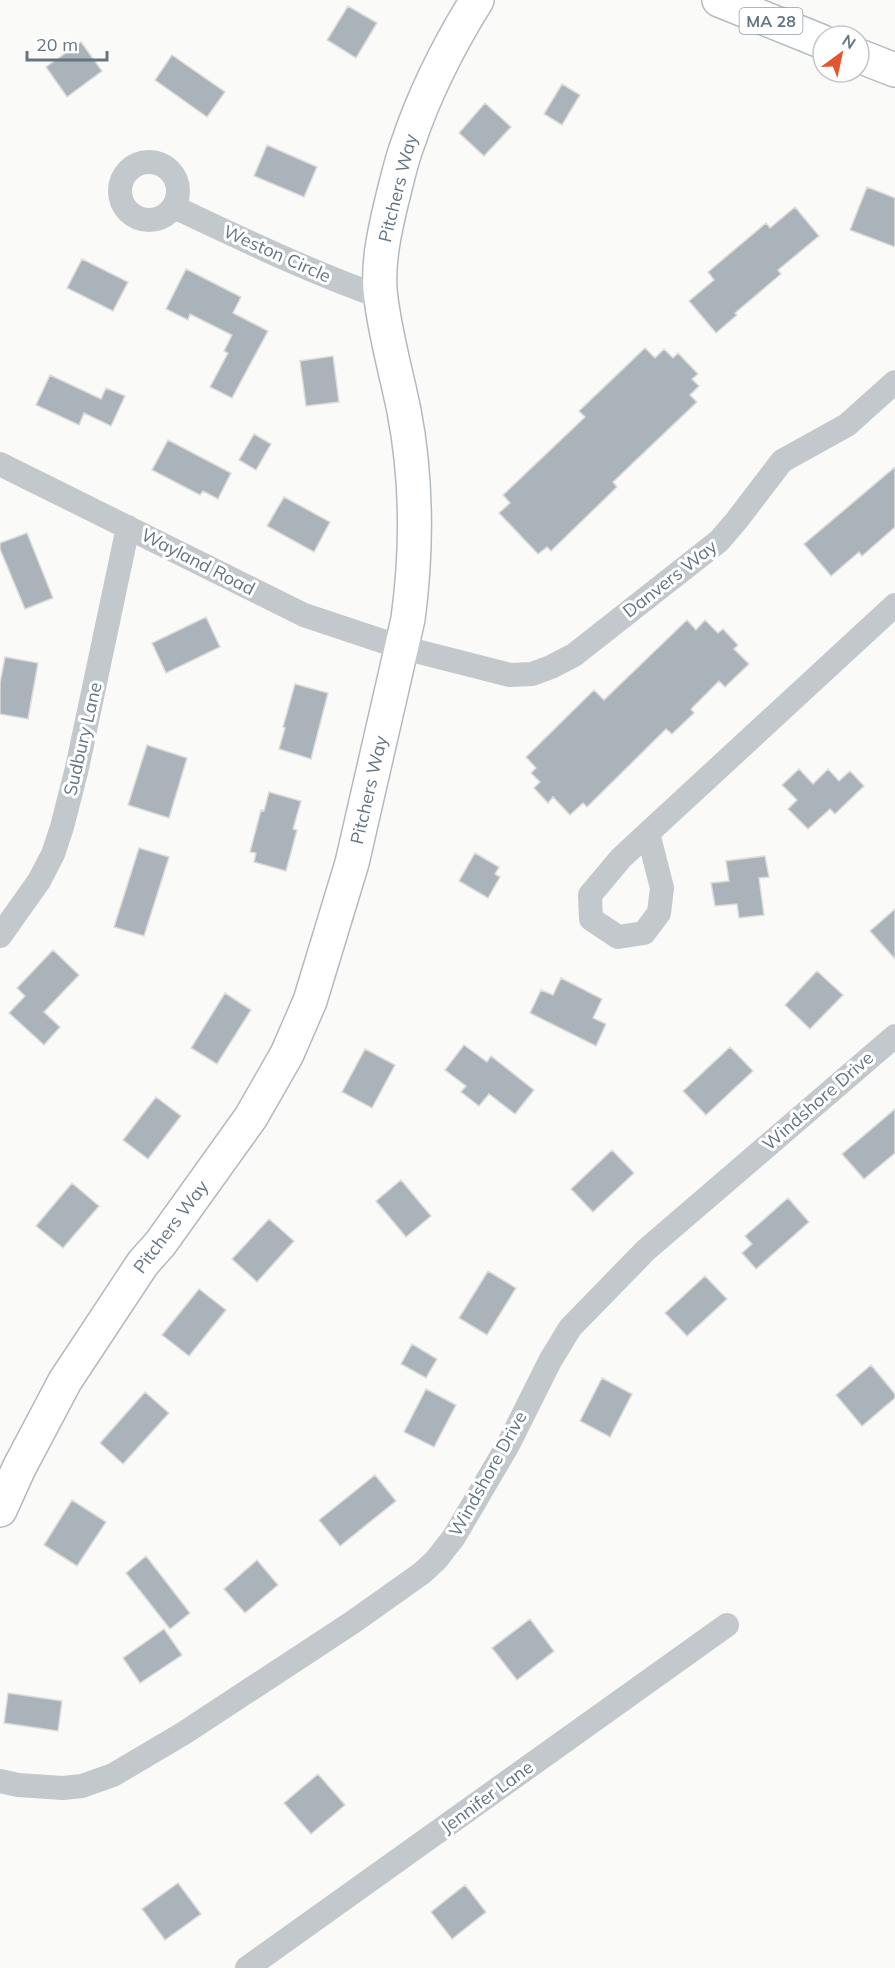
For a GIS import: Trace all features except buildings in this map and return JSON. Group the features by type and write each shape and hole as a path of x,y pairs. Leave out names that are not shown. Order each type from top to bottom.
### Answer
{"main road":[{"name":"Pitchers Way","path":"0,1509 65,1381 143,1263 160,1244 251,1117 287,1054 310,1001 352,863 408,619 412,591 415,553 409,441 381,297 384,233 407,145 454,36 477,0"},
{"name":"MA 28","path":"719,0 811,37"},
{"path":"871,61 895,70"}],"street":[{"name":"Weston Circle","path":"174,207 266,250 381,297"},
{"name":"Danvers Way","path":"400,647 510,675 532,674 574,655 719,541 738,520 782,461 847,425 895,382"},
{"name":"Wayland Road","path":"0,464 304,615 400,647"},
{"name":"Sudbury Lane","path":"0,936 39,881 53,854 62,827 77,768 128,527"},
{"path":"648,833 895,605"},
{"name":"Windshore Drive","path":"0,1781 18,1785 63,1788 82,1786 113,1775 184,1733 353,1622 422,1573 436,1560 454,1537 508,1445 549,1360 570,1328 646,1250 895,1036"},
{"name":"Jennifer Lane","path":"247,1968 727,1625"}]}
